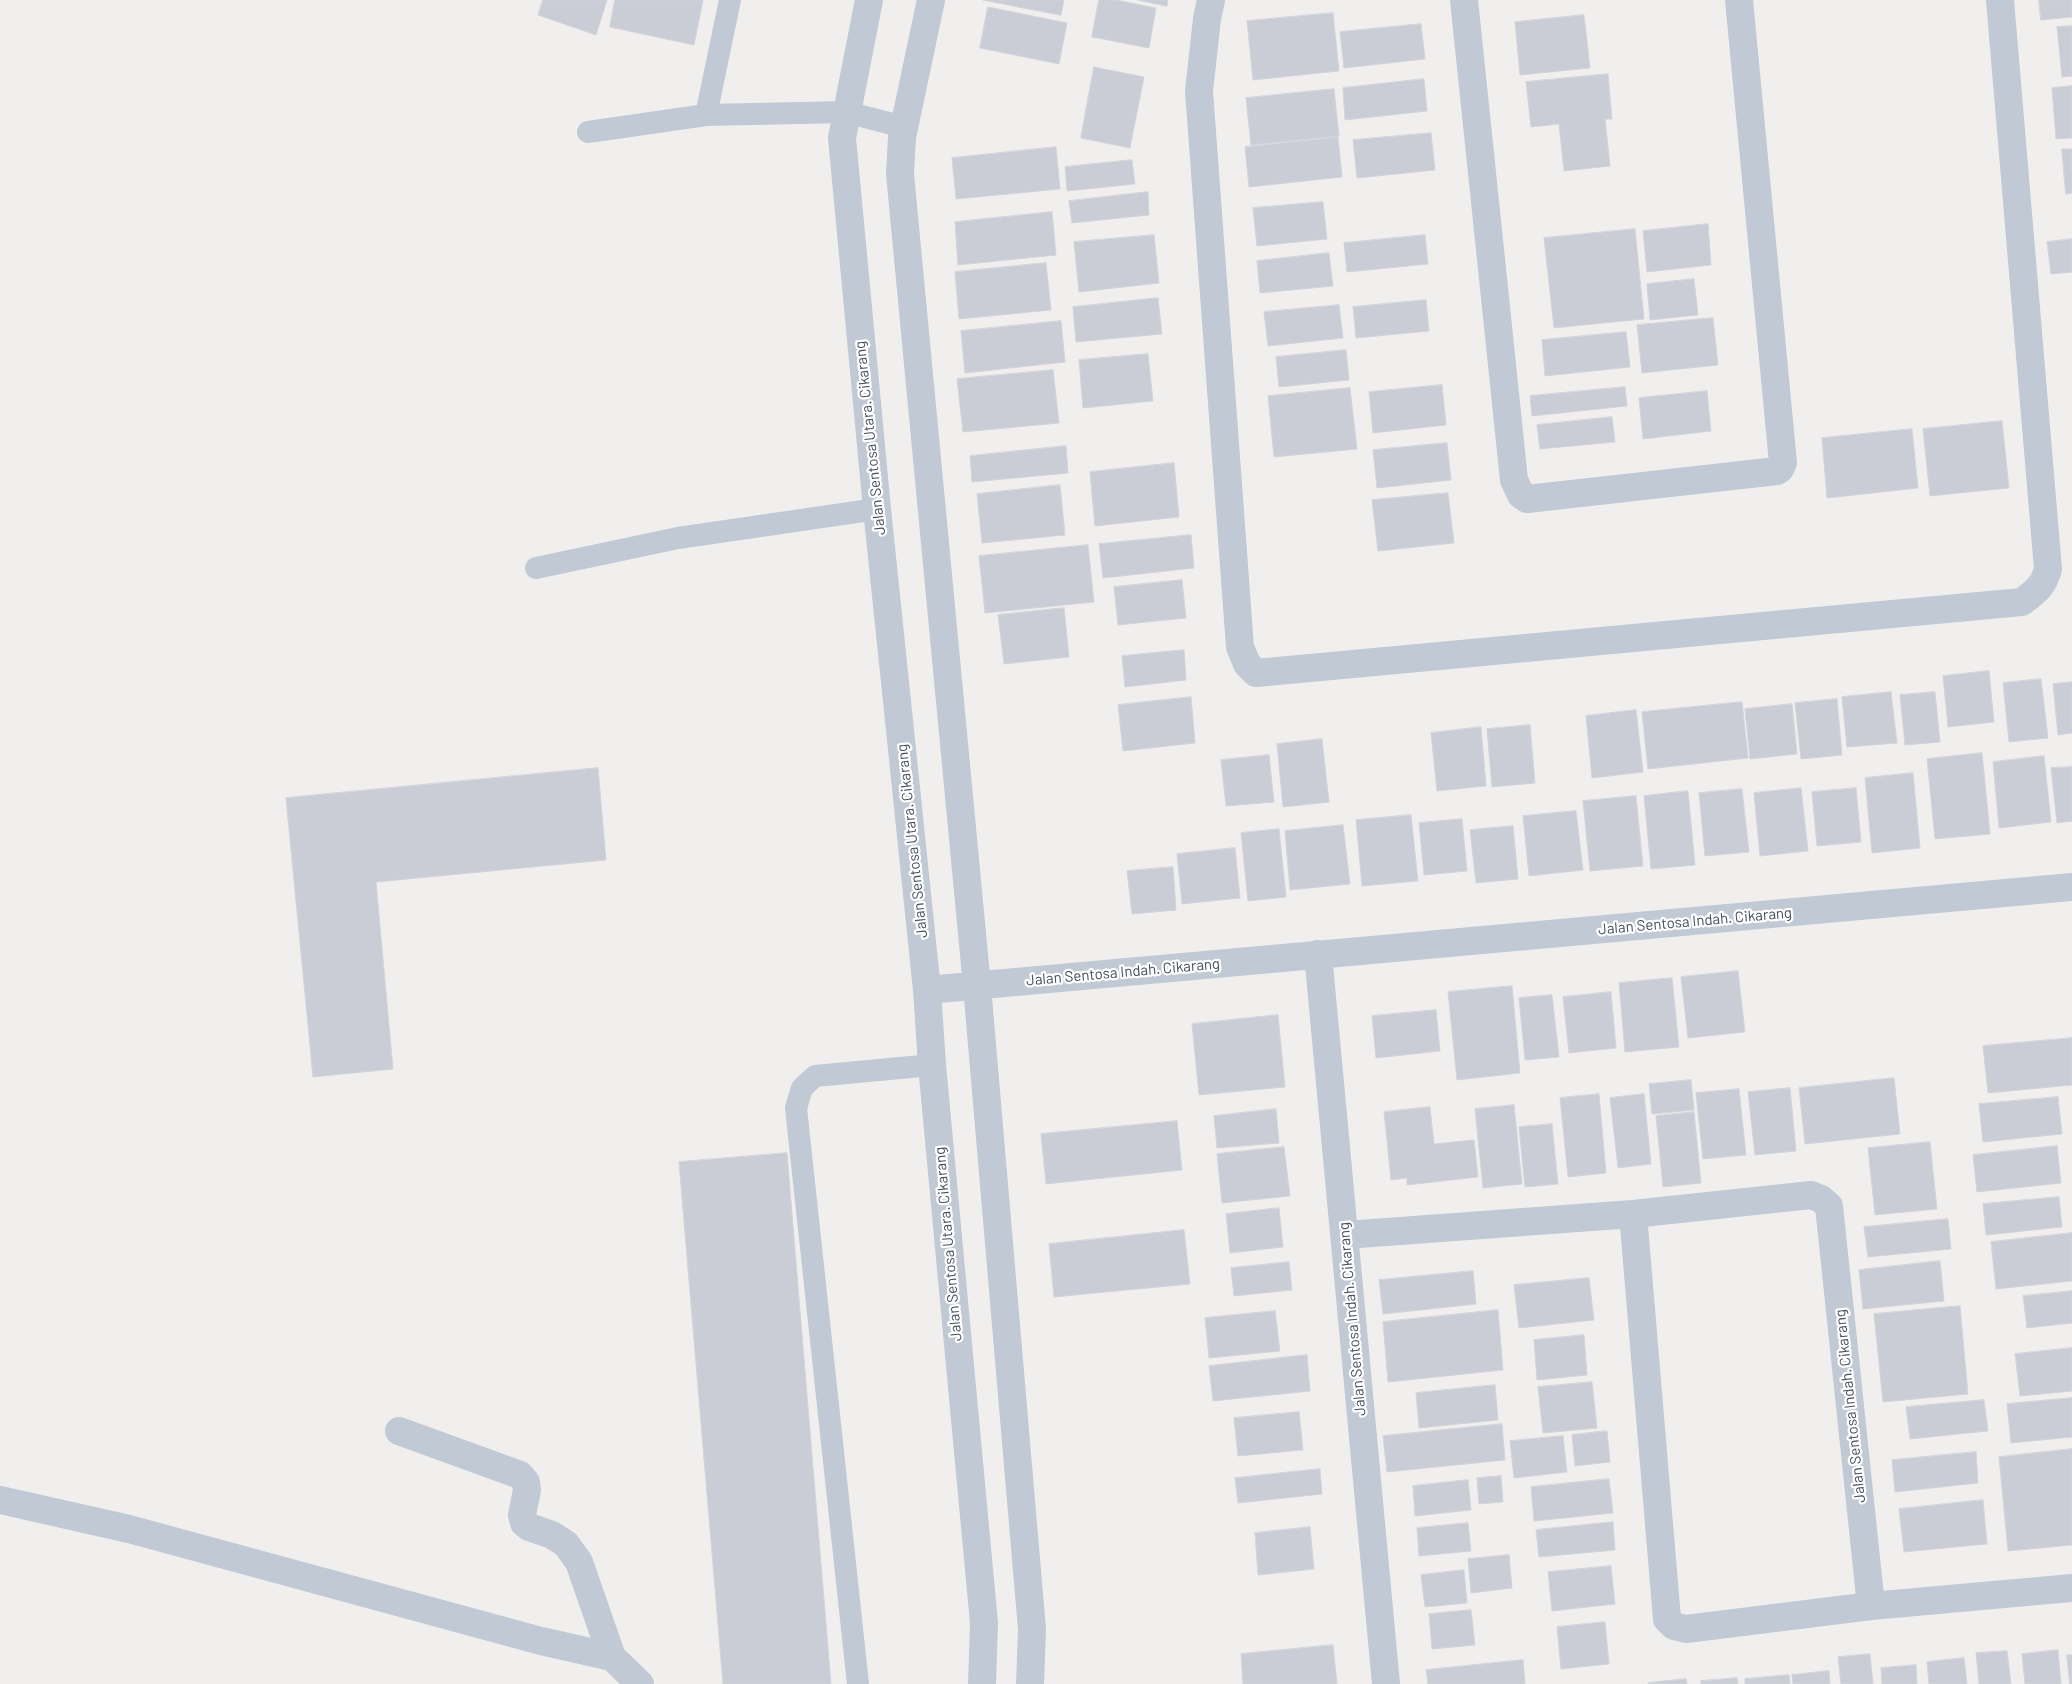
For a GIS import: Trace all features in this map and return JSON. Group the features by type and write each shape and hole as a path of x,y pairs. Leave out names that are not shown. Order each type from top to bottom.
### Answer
{"street":[{"name":"Jalan Sentosa Utara. Cikarang","path":"869,0 842,138 877,510 927,990 932,1065 984,1623 982,1684"},
{"path":"931,0 904,127 900,174 977,986 1032,1629 1030,1684"},
{"path":"1211,0 1204,46 1200,101 1240,647 1246,664 1256,673 2022,602 2037,591 2044,581 2048,569 2000,0"},
{"path":"1464,0 1514,480 1517,488 1527,499 1777,471 1783,463 1739,0"},
{"name":"Jalan Sentosa Indah. Cikarang","path":"927,990 2072,888"},
{"name":"Jalan Sentosa Indah. Cikarang","path":"1318,954 1386,1684"},
{"name":"Jalan Sentosa Indah. Cikarang","path":"1633,1214 1810,1195 1821,1199 1829,1206 1871,1606"},
{"path":"1345,1235 1633,1214 1667,1619 1674,1626 1686,1630 1871,1606 2072,1588"},
{"path":"399,1431 520,1475 526,1482 527,1490 522,1515 524,1522 529,1527 552,1535 566,1544 579,1562 612,1657 640,1684"},
{"path":"0,1500 129,1529 522,1636 612,1657"}],"lane":[{"path":"706,116 730,0"},
{"path":"588,132 706,116 846,112 904,127"},
{"path":"536,568 678,538 877,510"},
{"path":"858,1684 796,1108 802,1088 816,1076 932,1065"}],"building":[{"path":"543,0 607,0 596,35 538,15"},
{"path":"615,0 703,0 694,45 610,27"},
{"path":"983,0 1064,0 1061,15"},
{"path":"1099,0 1116,0 1156,8 1149,48 1092,37"},
{"path":"1138,0 1168,0 1167,6"},
{"path":"2039,0 2072,0 2072,17 2041,20"},
{"path":"988,7 1067,23 1059,64 980,48"},
{"path":"1333,13 1339,71 1253,80 1247,21"},
{"path":"1584,15 1590,68 1520,75 1515,22"},
{"path":"1421,24 1425,59 1344,68 1340,32"},
{"path":"2072,26 2072,76 2062,77 2057,27"},
{"path":"1094,67 1144,77 1130,148 1081,138"},
{"path":"1608,74 1612,119 1605,119 1610,166 1564,171 1559,124 1531,127 1526,82"},
{"path":"1424,79 1427,111 1345,120 1343,88"},
{"path":"2072,86 2072,138 2056,139 2052,88"},
{"path":"1334,89 1339,136 1251,145 1246,98"},
{"path":"1431,133 1435,170 1357,178 1353,140"},
{"path":"1338,137 1342,177 1249,187 1245,147"},
{"path":"1056,147 1060,189 956,199 952,158"},
{"path":"2062,149 2072,149 2072,193 2066,194"},
{"path":"1132,160 1135,184 1067,191 1065,167"},
{"path":"1148,192 1149,215 1072,223 1069,201"},
{"path":"1323,202 1327,239 1257,246 1253,208"},
{"path":"1052,212 1056,255 958,265 955,222"},
{"path":"1708,224 1711,265 1647,272 1643,231"},
{"path":"1635,229 1644,319 1554,328 1544,238"},
{"path":"1154,235 1159,283 1079,292 1074,242"},
{"path":"1425,235 1428,264 1347,272 1344,243"},
{"path":"2072,239 2072,272 2051,274 2047,242"},
{"path":"1329,253 1333,286 1260,293 1257,261"},
{"path":"1046,263 1051,310 959,319 955,272"},
{"path":"1694,279 1698,315 1650,320 1647,284"},
{"path":"1158,298 1162,334 1076,342 1073,307"},
{"path":"1426,300 1429,331 1356,338 1353,307"},
{"path":"1339,305 1343,338 1268,346 1264,312"},
{"path":"1713,318 1718,365 1642,373 1637,325"},
{"path":"1061,321 1065,362 965,373 961,331"},
{"path":"1626,332 1630,367 1545,376 1542,340"},
{"path":"1346,350 1349,380 1279,387 1276,357"},
{"path":"1148,354 1153,401 1083,408 1079,360"},
{"path":"1053,370 1059,423 963,432 957,379"},
{"path":"1442,385 1446,425 1373,433 1369,392"},
{"path":"1625,387 1627,406 1532,416 1530,396"},
{"path":"1350,388 1357,449 1274,457 1268,396"},
{"path":"1707,391 1711,431 1643,439 1639,398"},
{"path":"1612,417 1615,442 1540,449 1537,425"},
{"path":"2002,421 2009,488 1930,496 1923,429"},
{"path":"1912,429 1918,488 1827,498 1822,438"},
{"path":"1447,443 1451,480 1377,488 1373,450"},
{"path":"1066,446 1068,473 972,482 970,456"},
{"path":"1174,463 1179,517 1095,526 1090,472"},
{"path":"1060,485 1065,535 982,543 977,494"},
{"path":"1448,493 1454,543 1378,551 1372,500"},
{"path":"1191,535 1194,568 1103,578 1099,544"},
{"path":"1088,545 1094,602 985,613 979,556"},
{"path":"1182,580 1186,618 1118,625 1114,587"},
{"path":"1064,608 1069,657 1004,664 998,615"},
{"path":"1184,650 1186,680 1125,687 1122,656"},
{"path":"1989,671 1994,722 1948,727 1943,676"},
{"path":"2041,679 2048,738 2009,742 2003,683"},
{"path":"2072,682 2072,733 2058,735 2053,684"},
{"path":"1891,692 1897,743 1847,747 1842,697"},
{"path":"1935,692 1940,742 1905,745 1900,695"},
{"path":"1191,697 1195,743 1123,751 1118,705"},
{"path":"1837,699 1842,755 1801,759 1795,703"},
{"path":"1742,702 1748,758 1648,769 1642,712"},
{"path":"1792,704 1797,754 1750,759 1745,709"},
{"path":"1636,710 1643,772 1592,778 1586,716"},
{"path":"1530,725 1535,783 1492,787 1487,729"},
{"path":"1481,727 1486,786 1437,791 1431,733"},
{"path":"1322,739 1329,802 1283,807 1277,744"},
{"path":"1982,753 1990,834 1935,839 1927,759"},
{"path":"1269,755 1274,802 1226,806 1221,760"},
{"path":"2044,756 2051,822 1999,828 1993,762"},
{"path":"2072,767 2072,821 2057,823 2051,768"},
{"path":"598,768 606,860 376,882 393,1069 313,1077 286,798"},
{"path":"1913,773 1920,848 1872,853 1865,778"},
{"path":"1801,788 1808,851 1760,856 1754,793"},
{"path":"1856,788 1861,842 1817,846 1812,792"},
{"path":"1742,789 1749,852 1705,856 1699,793"},
{"path":"1688,791 1695,865 1651,869 1644,796"},
{"path":"1636,796 1643,866 1590,871 1583,801"},
{"path":"1576,811 1583,870 1529,876 1523,816"},
{"path":"1411,815 1418,881 1362,886 1356,820"},
{"path":"1462,819 1467,871 1424,875 1419,823"},
{"path":"1343,825 1350,884 1290,890 1285,831"},
{"path":"1513,826 1518,879 1476,883 1470,830"},
{"path":"1279,829 1286,897 1248,901 1241,833"},
{"path":"1235,848 1240,898 1182,904 1177,854"},
{"path":"1173,867 1176,910 1132,914 1127,871"},
{"path":"1738,971 1745,1032 1688,1038 1681,977"},
{"path":"1672,978 1679,1047 1625,1052 1619,983"},
{"path":"1512,986 1520,1073 1457,1080 1448,992"},
{"path":"1611,992 1616,1048 1569,1053 1563,997"},
{"path":"1552,995 1559,1057 1525,1060 1519,998"},
{"path":"1436,1010 1440,1051 1376,1058 1372,1016"},
{"path":"1278,1015 1285,1087 1199,1095 1192,1024"},
{"path":"2072,1038 2072,1085 1988,1093 1983,1046"},
{"path":"1894,1078 1900,1134 1805,1144 1799,1088"},
{"path":"1691,1080 1694,1110 1652,1114 1649,1084"},
{"path":"1790,1088 1796,1151 1755,1155 1748,1092"},
{"path":"1739,1089 1746,1155 1703,1159 1696,1093"},
{"path":"1599,1094 1606,1173 1568,1177 1560,1098"},
{"path":"1644,1094 1651,1164 1618,1168 1610,1098"},
{"path":"2058,1097 2062,1134 1983,1142 1979,1104"},
{"path":"1514,1105 1522,1184 1483,1188 1475,1109"},
{"path":"1430,1107 1434,1144 1474,1140 1478,1177 1407,1185 1407,1178 1391,1180 1384,1112"},
{"path":"1276,1109 1279,1143 1217,1148 1214,1116"},
{"path":"1694,1112 1701,1183 1663,1187 1656,1116"},
{"path":"1177,1121 1182,1170 1046,1184 1041,1134"},
{"path":"1552,1124 1558,1184 1525,1187 1519,1127"},
{"path":"1930,1142 1937,1209 1875,1215 1868,1148"},
{"path":"2057,1146 2061,1183 1977,1192 1973,1155"},
{"path":"1284,1147 1290,1196 1222,1203 1217,1154"},
{"path":"787,1153 831,1684 723,1684 679,1162"},
{"path":"2059,1197 2062,1227 1986,1235 1983,1204"},
{"path":"1279,1208 1283,1247 1230,1253 1226,1214"},
{"path":"1948,1219 1951,1249 1868,1257 1864,1227"},
{"path":"1184,1230 1190,1284 1054,1297 1049,1244"},
{"path":"2072,1233 2072,1281 1996,1289 1991,1242"},
{"path":"1940,1261 1944,1301 1863,1309 1859,1270"},
{"path":"1289,1262 1292,1290 1234,1296 1231,1268"},
{"path":"1473,1271 1476,1304 1383,1314 1379,1280"},
{"path":"1589,1278 1594,1320 1519,1328 1514,1285"},
{"path":"2072,1291 2072,1323 2027,1328 2023,1296"},
{"path":"1960,1306 1968,1394 1883,1402 1874,1314"},
{"path":"1498,1310 1503,1370 1388,1382 1383,1322"},
{"path":"1275,1311 1280,1351 1209,1358 1205,1318"},
{"path":"1584,1335 1587,1375 1537,1380 1534,1340"},
{"path":"2072,1348 2072,1391 2020,1396 2015,1354"},
{"path":"1307,1355 1310,1391 1213,1401 1209,1366"},
{"path":"1592,1382 1597,1428 1543,1433 1538,1387"},
{"path":"1495,1385 1498,1420 1419,1428 1416,1393"},
{"path":"2072,1398 2072,1437 2011,1443 2007,1404"},
{"path":"1984,1400 1988,1431 1910,1439 1906,1407"},
{"path":"1299,1412 1303,1450 1238,1456 1234,1418"},
{"path":"1502,1424 1505,1460 1387,1472 1383,1436"},
{"path":"1607,1431 1610,1462 1575,1466 1572,1435"},
{"path":"1563,1436 1567,1472 1514,1478 1510,1441"},
{"path":"2072,1449 2072,1545 2008,1551 1999,1457"},
{"path":"1976,1452 1978,1483 1895,1492 1892,1460"},
{"path":"1320,1469 1322,1494 1238,1503 1235,1478"},
{"path":"1501,1476 1503,1502 1479,1504 1477,1478"},
{"path":"1609,1479 1613,1513 1534,1521 1531,1487"},
{"path":"1468,1480 1471,1510 1415,1516 1413,1486"},
{"path":"1983,1500 1987,1544 1904,1552 1899,1509"},
{"path":"1613,1522 1615,1550 1539,1557 1536,1530"},
{"path":"1468,1523 1471,1551 1419,1556 1417,1528"},
{"path":"1310,1527 1314,1569 1258,1575 1255,1533"},
{"path":"1509,1555 1512,1588 1471,1593 1468,1559"},
{"path":"1611,1566 1615,1604 1552,1611 1548,1572"},
{"path":"1464,1570 1467,1603 1425,1607 1421,1575"},
{"path":"1471,1610 1475,1645 1432,1649 1429,1614"},
{"path":"1605,1622 1609,1664 1561,1669 1557,1627"},
{"path":"1333,1645 1337,1684 1243,1684 1241,1654"},
{"path":"2058,1650 2061,1684 2025,1684 2022,1654"},
{"path":"2007,1651 2011,1684 1979,1684 1976,1653"},
{"path":"1870,1654 1873,1684 1841,1684 1838,1657"},
{"path":"2067,1655 2072,1655 2072,1684 2070,1684"},
{"path":"1964,1658 1967,1684 1929,1684 1927,1662"},
{"path":"1523,1660 1525,1684 1428,1684 1426,1670"},
{"path":"1916,1665 1917,1684 1882,1684 1881,1668"},
{"path":"1829,1671 1830,1684 1793,1684 1792,1675"},
{"path":"1789,1675 1790,1684 1745,1684 1745,1679"},
{"path":"1737,1678 1738,1684 1701,1684 1701,1681"},
{"path":"1686,1679 1687,1684 1648,1684 1648,1683"}]}
